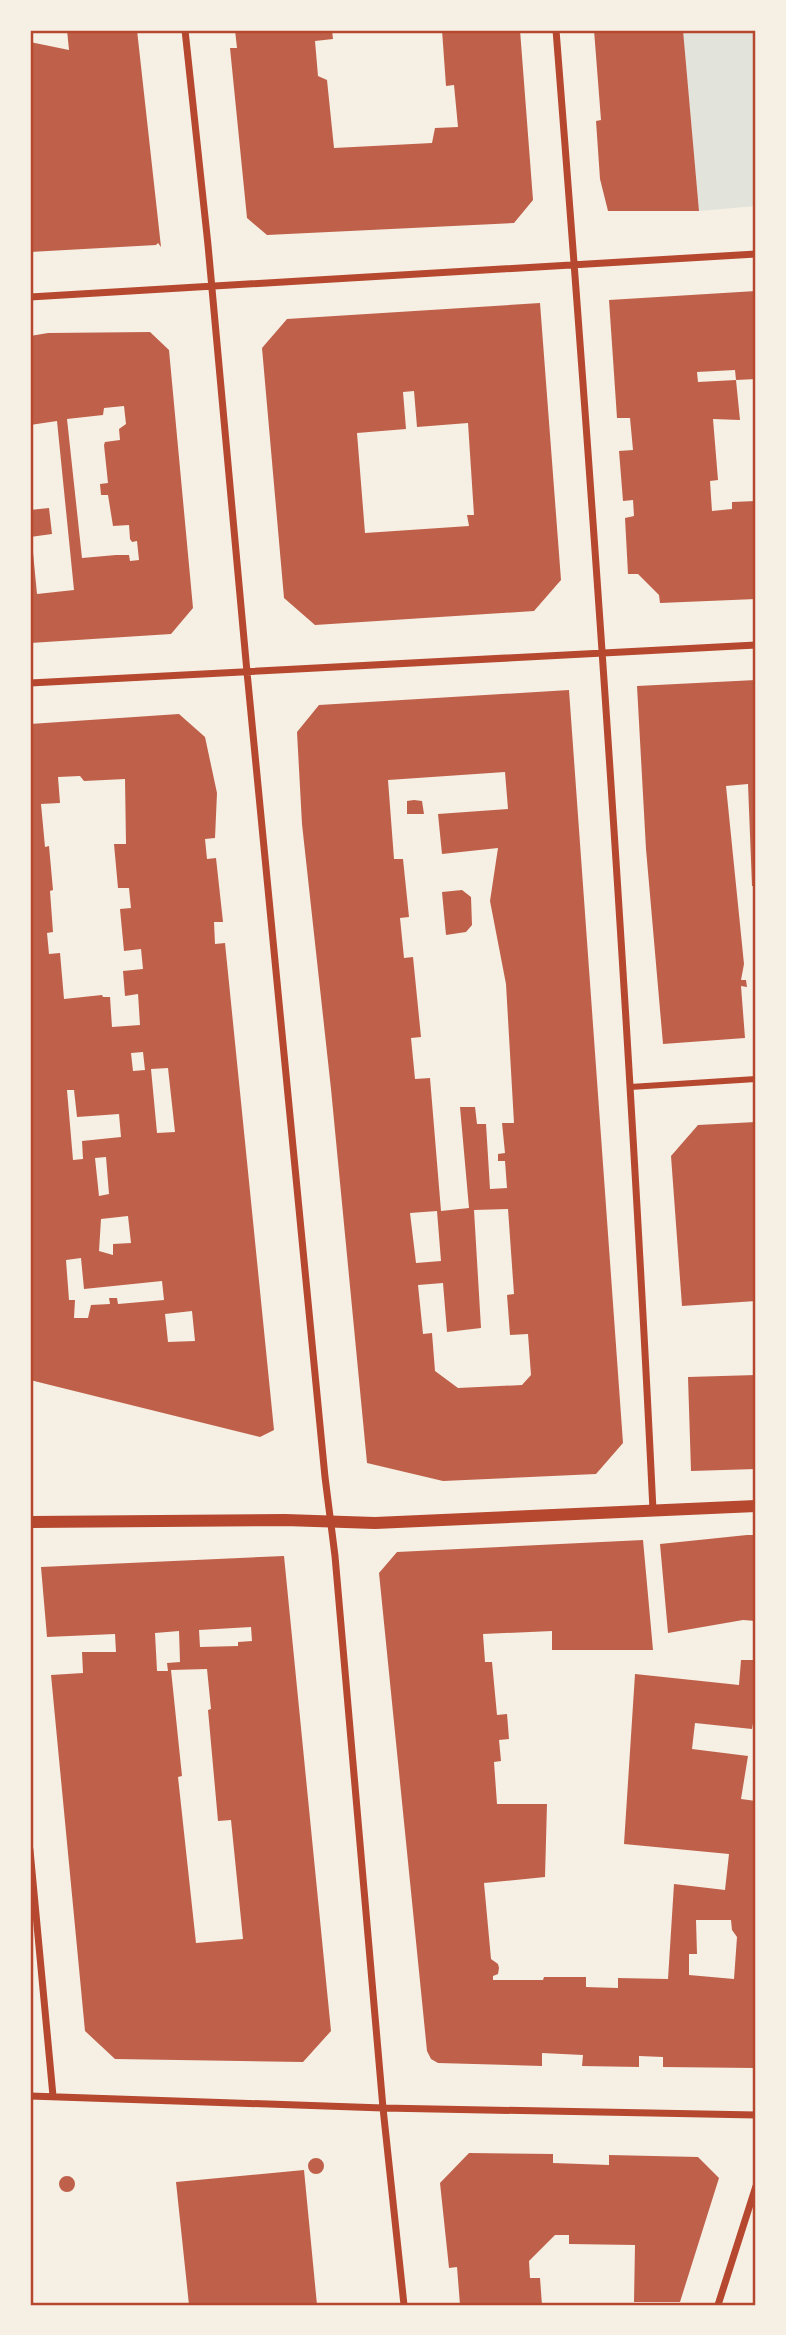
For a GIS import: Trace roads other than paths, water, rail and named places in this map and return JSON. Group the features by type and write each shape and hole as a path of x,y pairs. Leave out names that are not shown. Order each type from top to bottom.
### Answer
{"street":[{"path":"185,30 212,286 323,1463 331,1521 383,2108 404,2305"},
{"path":"556,30 631,1087 653,1510"},
{"path":"30,297 756,254"},
{"path":"30,683 756,645"},
{"path":"631,1087 756,1079"},
{"path":"30,1522 375,1523 756,1506"},
{"path":"30,1850 54,2096"},
{"path":"30,2096 383,2108 756,2115"},
{"path":"718,2305 756,2186"}]}
